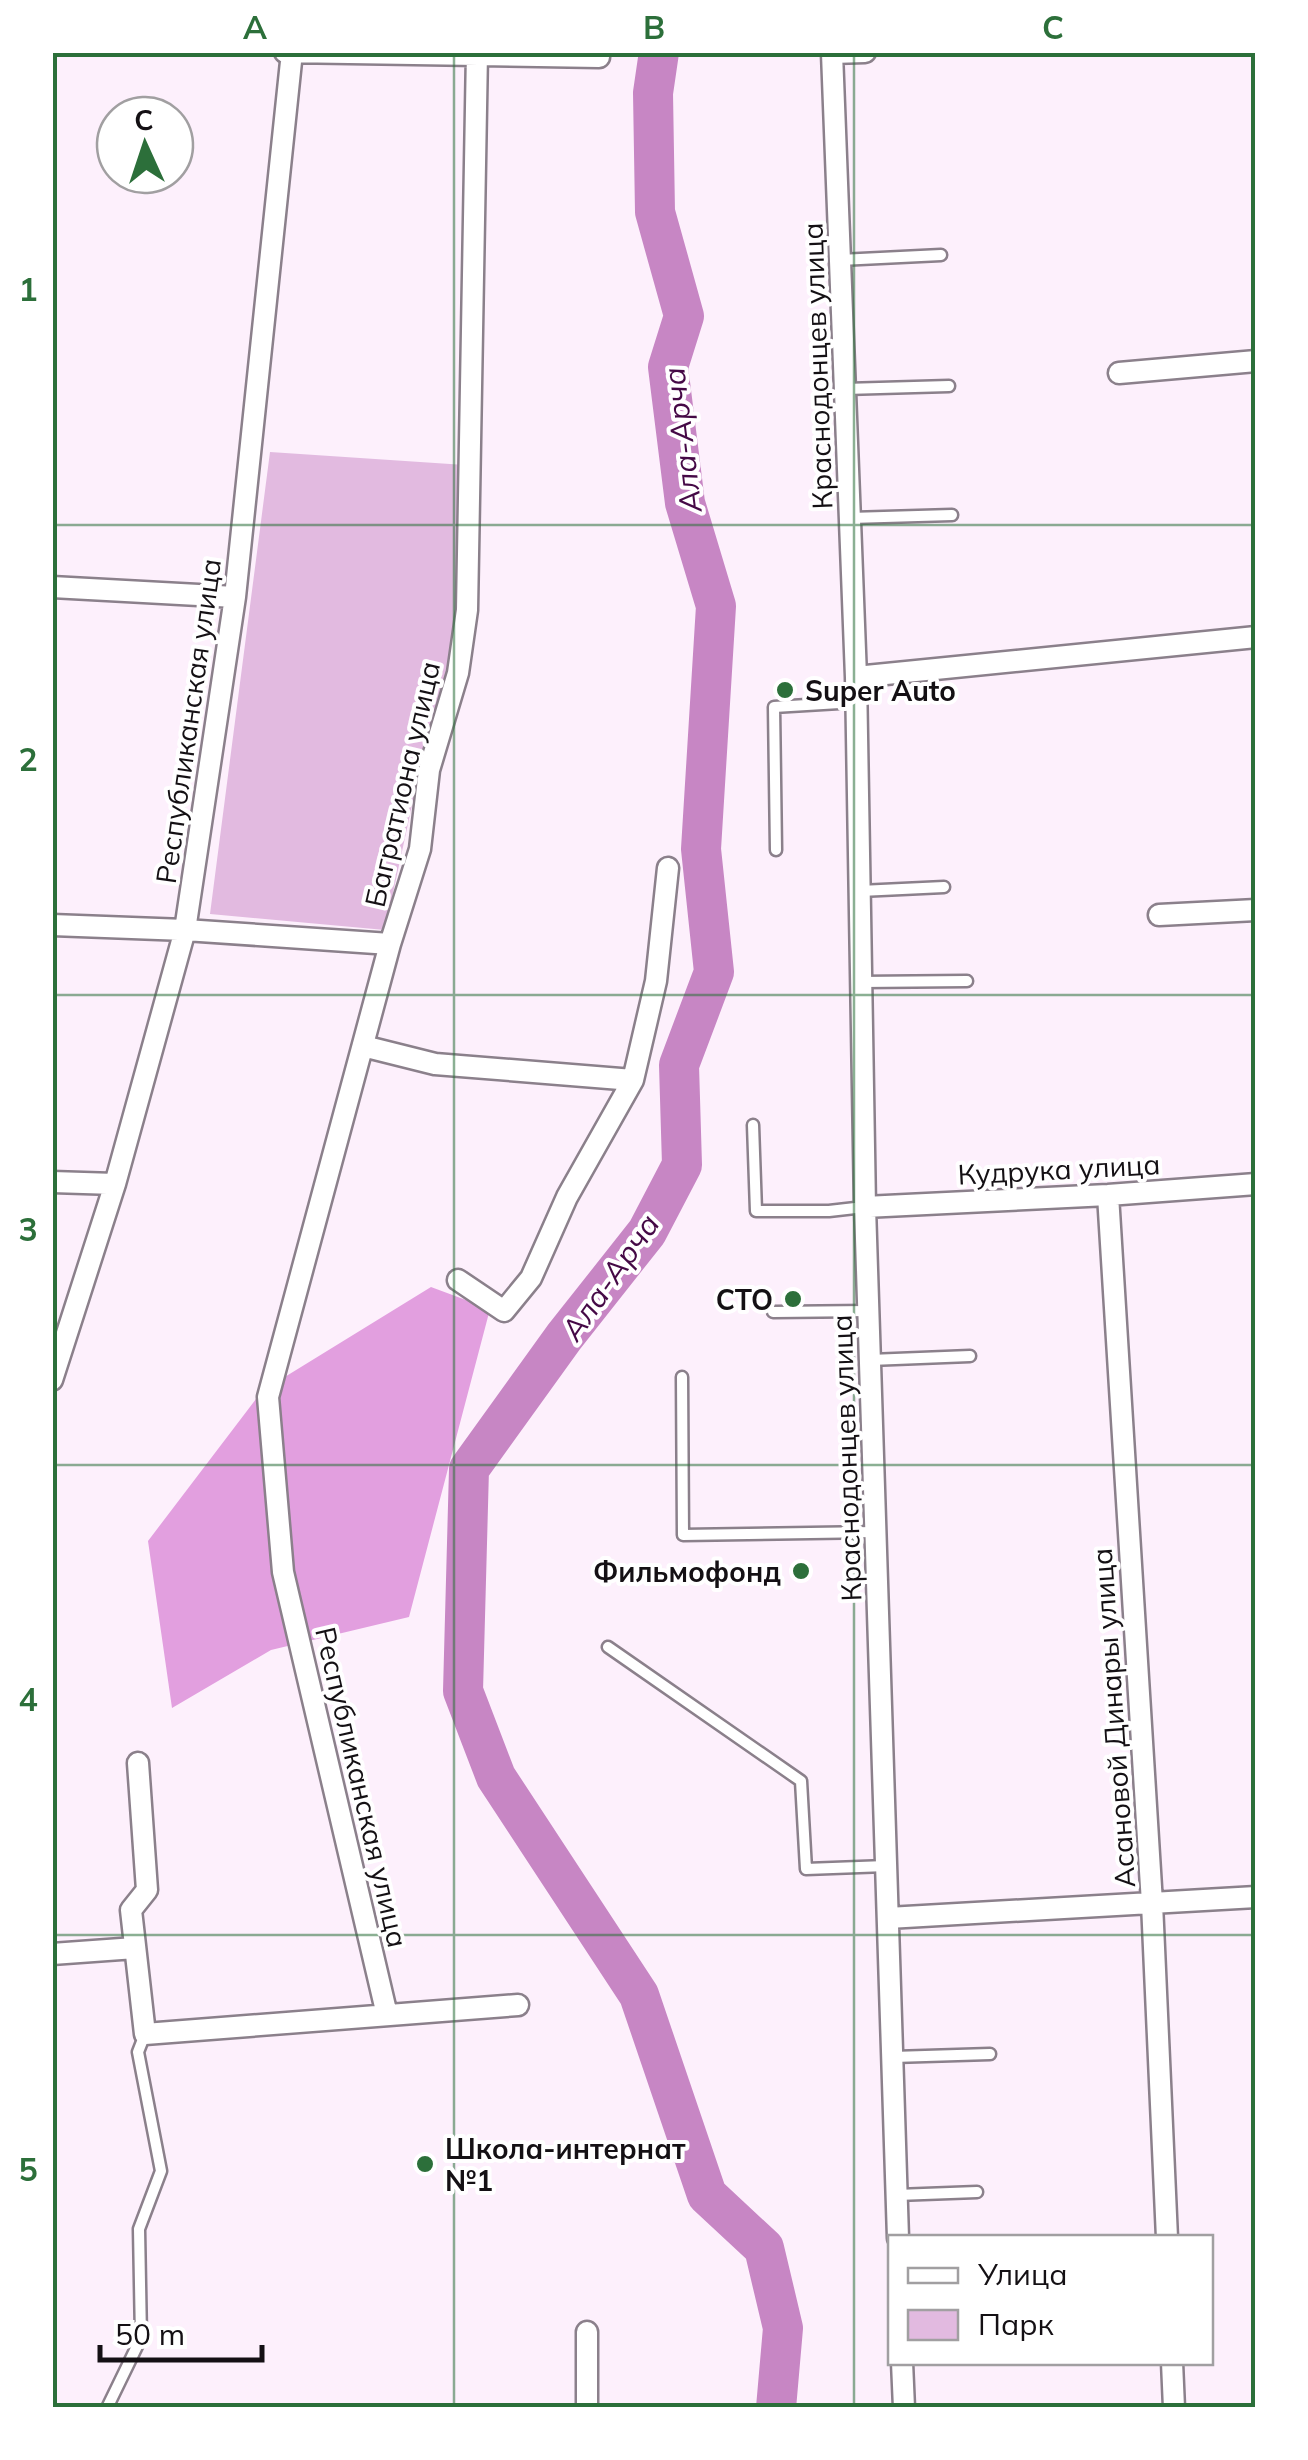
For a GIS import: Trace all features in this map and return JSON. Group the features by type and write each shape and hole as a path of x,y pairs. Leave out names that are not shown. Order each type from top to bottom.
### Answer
{"street":[{"path":"832,53 865,52"},
{"path":"290,53 599,57"},
{"name":"Республиканская улица","path":"52,1380 115,1184 185,930 236,597 290,53"},
{"name":"Краснодонцев улица","path":"832,53 856,678 865,1206 898,2235"},
{"name":"Багратиона улица","path":"283,1572 268,1398 390,944 420,850 429,770 458,673 467,610 477,55"},
{"path":"1119,372 1256,361"},
{"path":"52,586 236,597"},
{"path":"856,678 1256,637"},
{"path":"458,1280 504,1311 531,1278 567,1197 633,1080 656,981 668,868"},
{"path":"1159,915 1256,910"},
{"path":"52,925 390,944"},
{"path":"362,1046 435,1064 633,1080"},
{"path":"52,1182 115,1184"},
{"name":"Кудрука улица","path":"865,1206 1256,1184"},
{"name":"Асановой Динары улица","path":"1108,1195 1152,1903 1167,2235"},
{"name":"Республиканская улица","path":"283,1572 387,2015"},
{"path":"138,1762 147,1890 131,1910 145,2034 518,2004"},
{"path":"888,1918 1256,1897"},
{"path":"52,1954 135,1948"},
{"path":"587,2408 588,2332"},
{"path":"902,2365 904,2408"},
{"path":"1172,2365 1174,2408"}],"lane":[{"path":"840,260 941,256"},
{"path":"845,389 949,386"},
{"path":"850,518 952,514"},
{"path":"776,850 774,706 856,702"},
{"path":"860,891 944,887"},
{"path":"862,982 967,981"},
{"path":"754,1125 756,1211 829,1211 865,1206"},
{"path":"772,1312 869,1311"},
{"path":"870,1360 970,1356"},
{"path":"682,1377 683,1535 876,1532"},
{"path":"608,1647 801,1781 806,1869 887,1866"},
{"path":"107,2408 141,2338 139,2228 161,2171 138,2052 145,2034"},
{"path":"893,2057 990,2054"},
{"path":"897,2194 977,2192"}],"green space":[{"path":"270,452 465,465 458,630 424,750 385,930 210,914"}],"shaded area":[{"path":"431,1287 490,1309 409,1617 271,1650 172,1708 148,1541 262,1391"}],"waterway":[{"name":"Ала-Арча","path":"659,52 653,93 655,212 684,316 668,367 685,503 716,606 701,849 714,972 679,1065 682,1165 647,1232 564,1337 469,1469 463,1691 496,1777 639,1995 707,2195 764,2248 783,2328 776,2408"}],"place":[{"name":"Super Auto","path":"785,690"},
{"name":"СТО","path":"793,1299"},
{"name":"Фильмофонд","path":"801,1571"},
{"name":"Школа-интернат №1","path":"425,2164"}]}
